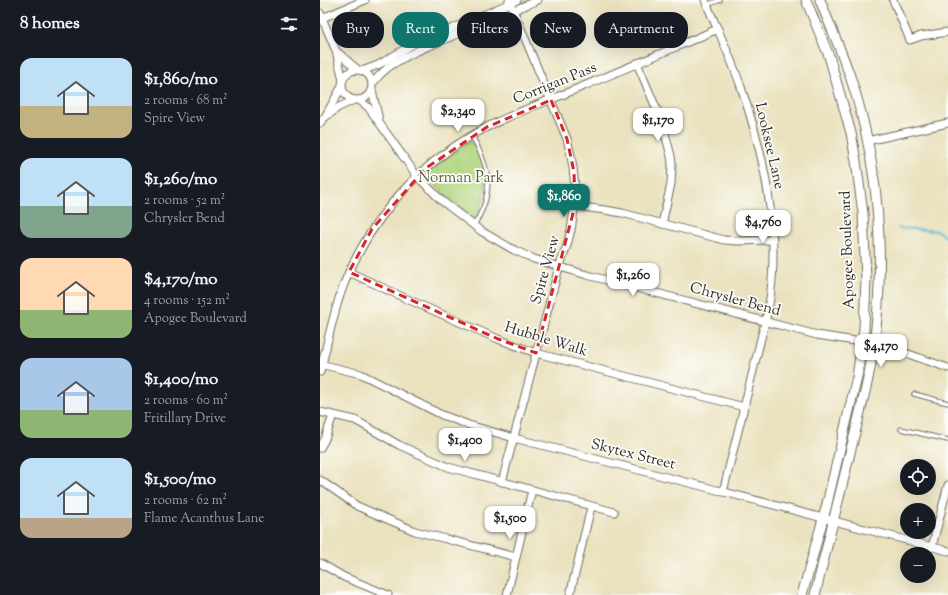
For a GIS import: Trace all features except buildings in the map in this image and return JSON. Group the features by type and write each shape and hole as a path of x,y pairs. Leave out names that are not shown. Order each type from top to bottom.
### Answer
{"street":[{"path":"356,100 347,96 343,89 336,51 321,17 365,0"},
{"path":"322,120 349,73 378,65 415,44 509,2 517,0"},
{"path":"322,120 339,107 367,97 372,87 386,68 398,60 538,0"},
{"name":"Apogee Boulevard","path":"802,595 823,518 857,377 865,320 866,279 863,213 851,133 829,56 806,0"},
{"name":"Apogee Boulevard","path":"816,595 867,385 874,344 880,253 871,161 867,141 851,80 820,0"},
{"path":"893,0 910,40 921,36 948,32"},
{"name":"Spire View","path":"502,482 559,267 566,251 575,206 572,157 567,139 514,10 509,2"},
{"name":"Looksee Lane","path":"706,2 741,86 753,123 766,182 772,240 771,297 723,492"},
{"name":"Corrigan Pass","path":"320,372 336,307 349,272 372,229 403,190 417,176 443,154 487,127 519,112 551,100 718,29"},
{"path":"336,51 360,71 370,76 372,87"},
{"path":"637,64 662,122 671,156 671,184 662,224"},
{"name":"Chrysler Bend","path":"372,87 379,122"},
{"name":"Chrysler Bend","path":"356,100 368,107 417,176 442,201 494,240 514,250 559,267 817,335 874,344 897,350 948,368"},
{"path":"867,141 948,123"},
{"path":"575,206 605,210 724,240 772,240"},
{"name":"Hubble Walk","path":"349,272 498,339 536,353 744,407"},
{"name":"Skytex Street","path":"321,364 361,374 442,415 468,425 932,547"},
{"path":"320,412 355,420 400,445 448,467 614,512"},
{"path":"320,448 325,439 333,415"},
{"path":"320,480 357,506 415,531 516,557"},
{"path":"932,547 948,485"},
{"path":"508,595 532,490"},
{"path":"570,595 591,506"},
{"name":"Skytex Street","path":"936,548 948,551"},
{"path":"320,563 344,577 384,594"}],"lane":[{"path":"706,2 720,0"},
{"path":"472,136 482,152 487,172 488,186 480,216 474,226"},
{"path":"914,394 948,403"},
{"path":"900,429 948,440"}],"highlighted area":[{"path":"551,100 567,139 574,172 575,206 536,353 498,339 349,272 372,229 426,168 487,127"}],"green space":[{"name":"Norman Park","path":"472,141 480,155 485,176 483,201 475,218 472,218 444,194 425,175 454,152"}],"waterway":[{"path":"898,228 938,231 948,239"}]}
